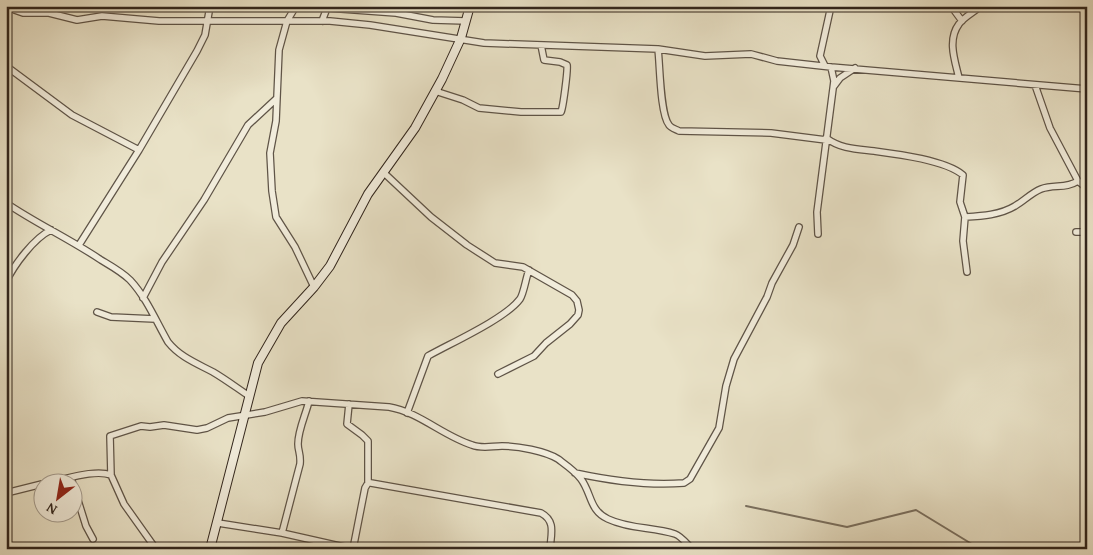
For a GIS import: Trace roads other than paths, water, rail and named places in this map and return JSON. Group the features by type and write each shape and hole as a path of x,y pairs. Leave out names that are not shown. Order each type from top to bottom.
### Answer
{"street":[{"path":"79,245 139,150 205,36 210,6"},
{"path":"296,6 287,21 279,50 276,121 270,159 272,191 276,217 291,239 314,287"},
{"path":"210,549 258,363 281,323 314,287 330,266 368,194 414,128 461,38 470,6"},
{"path":"818,234 817,212 834,76 820,56 831,6"},
{"path":"951,6 962,21"},
{"path":"959,78 954,58 953,41 957,26 981,6"},
{"path":"6,7 23,13 49,14 77,20 102,16 160,21 322,21 370,25 484,43 658,49 705,56 751,54 777,62 1087,89"},
{"path":"322,21 327,8 396,13 433,20 466,22"},
{"path":"435,91 464,100 479,108 521,112 560,112 563,108 563,92 568,72 567,65 544,60 540,44"},
{"path":"658,49 663,107 666,120 671,128 679,131 741,131 826,139 843,148 891,153 947,165 960,172 964,177 960,202 965,217 963,241 967,272"},
{"path":"6,66 72,115 139,150"},
{"path":"833,87 840,78 855,68"},
{"path":"1035,85 1050,128 1082,184"},
{"path":"143,298 162,262 204,200 248,125 276,99"},
{"path":"383,172 431,217 467,245 495,263 517,265 529,270 572,295 579,305 578,315 534,356 498,374"},
{"path":"1082,184 1087,175"},
{"path":"965,217 1000,213 1012,208 1038,190 1053,186 1082,184"},
{"path":"6,203 42,226 79,245 123,274 143,298 168,342 180,355 214,373 249,396"},
{"path":"575,473 612,481 642,484 684,483 690,479 719,428 726,386 734,359 766,300 773,281 794,244 799,227"},
{"path":"6,282 39,237 51,230"},
{"path":"1076,232 1087,230"},
{"path":"407,413 428,356 507,312 521,297 529,270"},
{"path":"97,312 111,317 155,319"},
{"path":"156,549 128,511 110,475 110,436 141,426 150,427 164,424 198,430 228,418 265,412 295,402 309,401 399,408 452,437 473,445 481,447 505,446 544,452 556,458 575,473 589,493 592,505 599,514 619,524 676,534 692,549"},
{"path":"282,533 300,464 299,438 309,401"},
{"path":"218,523 282,533 353,549 365,488 368,483 368,441 362,434 348,426 350,404"},
{"path":"82,477 110,475"},
{"path":"368,483 541,513 550,519 551,522 550,549"},
{"path":"6,493 32,486"},
{"path":"82,513 86,526 94,539"}],"waterway":[{"path":"746,506 847,527 916,510 980,549"}]}
